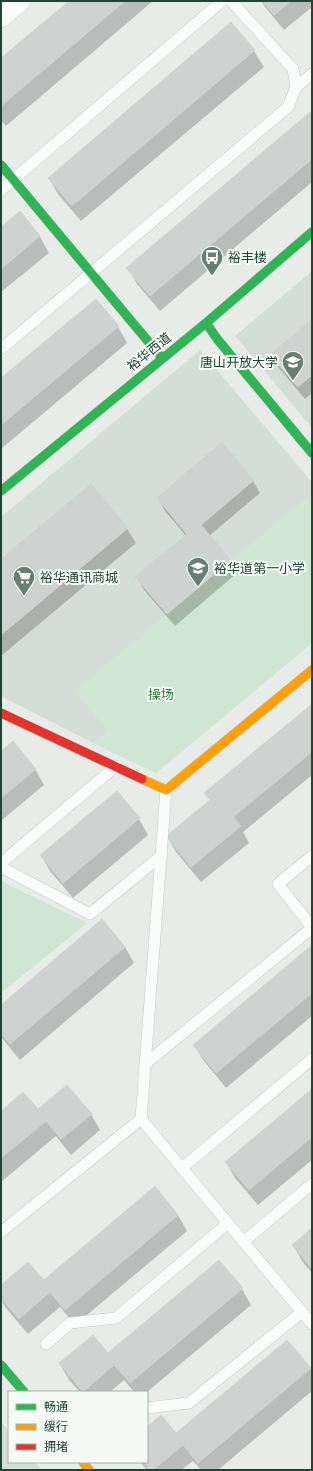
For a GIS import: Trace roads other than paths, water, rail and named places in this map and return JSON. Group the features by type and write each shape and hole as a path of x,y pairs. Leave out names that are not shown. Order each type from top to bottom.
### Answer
{"street":[{"path":"1,16 19,1"},
{"path":"1,165 162,358"},
{"name":"裕华西道","path":"1,491 206,323 312,232"},
{"path":"206,323 218,340 312,453"},
{"path":"1,713 166,790 312,670"},
{"path":"1,1365 23,1391"}],"lane":[{"path":"1,190 222,1"},
{"path":"231,1 293,69 296,87"},
{"path":"1,349 288,107 296,87 312,74"},
{"path":"1,726 11,718"},
{"path":"1,863 116,766"},
{"path":"166,790 141,1119 312,1324"},
{"path":"1,867 90,914 162,855"},
{"path":"145,1064 312,927 278,884 312,856"},
{"path":"182,1168 312,1059"},
{"path":"1,1232 141,1119"},
{"path":"243,1242 312,1184"},
{"path":"46,1344 70,1323 116,1318 228,1223"},
{"path":"148,1408 189,1403 302,1312"}],"place":[{"name":"裕丰楼","path":"212,276"},
{"name":"唐山开放大学","path":"293,382"},
{"name":"裕华道第一小学","path":"198,588"},
{"name":"裕华通讯商城","path":"24,596"}],"park label":[{"name":"操场","path":"161,694"}]}
